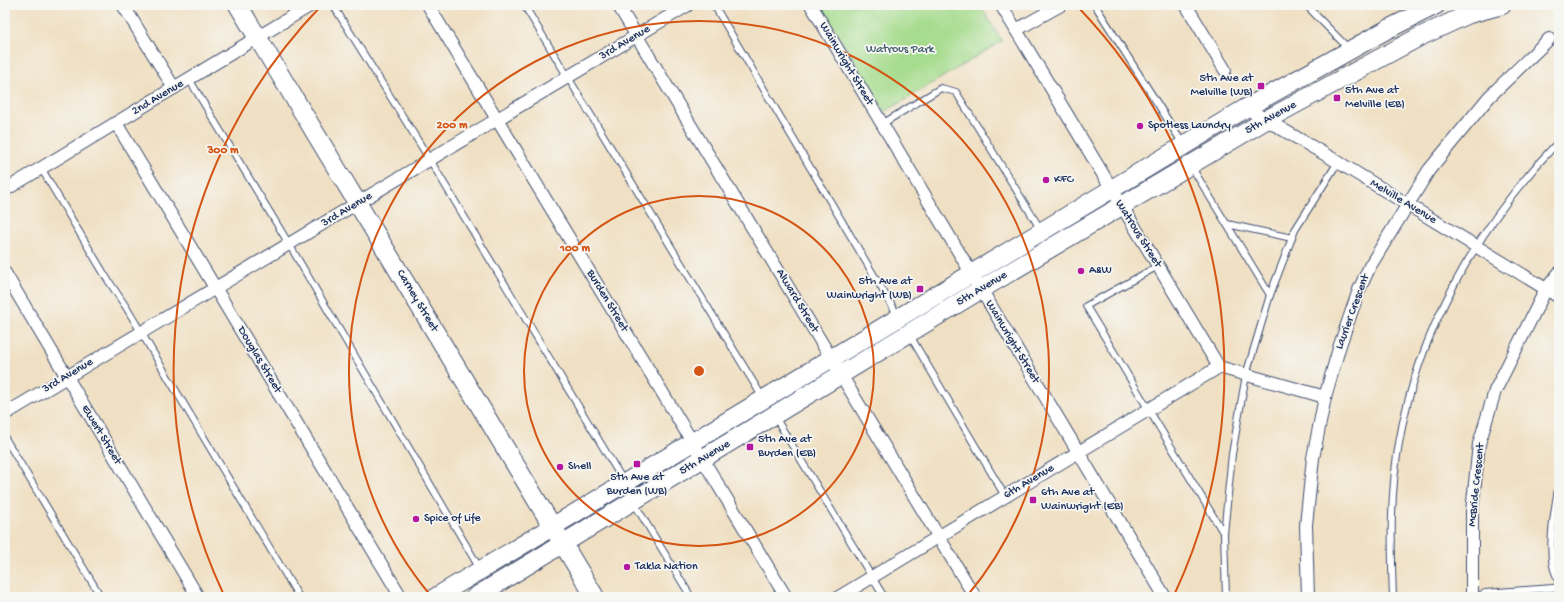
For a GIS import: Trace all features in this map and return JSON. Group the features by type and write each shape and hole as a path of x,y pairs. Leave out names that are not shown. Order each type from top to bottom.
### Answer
{"main road":[{"name":"Carney Street","path":"238,5 595,597"},
{"name":"5th Avenue","path":"436,597 1246,108 1350,50 1436,5"},
{"name":"5th Avenue","path":"475,597 493,590 563,544 980,290 1266,120 1419,37 1469,14 1502,5"}],"street":[{"path":"123,5 174,88"},
{"name":"2nd Avenue","path":"5,190 311,5"},
{"name":"Burden Street","path":"428,5 786,597"},
{"name":"Alward Street","path":"618,5 832,357 975,597"},
{"name":"3rd Avenue","path":"5,414 688,5"},
{"name":"Wainwright Street","path":"811,5 980,290 1165,597"},
{"name":"Watrous Street","path":"1001,5 1111,190 1219,367"},
{"path":"1016,30 1061,5"},
{"path":"1186,5 1225,70"},
{"name":"Laurier Crescent","path":"1308,597 1306,525 1309,486 1316,440 1325,397 1340,344 1359,290 1370,266 1429,170 1489,97 1549,39"},
{"name":"Melville Avenue","path":"1246,108 1338,162 1559,297"},
{"name":"Douglas Street","path":"116,123 401,597"},
{"name":"Ewert Street","path":"5,273 198,597"},
{"name":"McBride Crescent","path":"1472,597 1472,512 1479,444 1495,391 1546,289 1559,273"},
{"path":"1219,367 1325,397"},
{"name":"6th Avenue","path":"839,597 1219,367"}],"lane":[{"path":"333,5 430,160 625,483"},
{"path":"524,5 764,399"},
{"path":"714,5 899,318"},
{"path":"1095,5 1184,146"},
{"path":"1306,5 1350,50"},
{"path":"189,79 289,244 481,570"},
{"path":"882,124 941,88 956,92 1042,232"},
{"path":"1393,597 1391,525 1399,442 1409,399 1422,358 1437,318 1456,281 1509,199 1559,141"},
{"path":"1226,597 1224,534 1232,454 1246,375 1270,295 1292,238 1338,162"},
{"path":"1190,164 1270,295"},
{"path":"41,168 299,597"},
{"path":"1227,224 1292,238"},
{"path":"1158,266 1086,306 1224,534"},
{"path":"908,334 1005,496"},
{"path":"774,416 884,597"},
{"path":"5,438 101,597"},
{"path":"1559,483 1554,511 1551,562 1554,574 1559,580"},
{"path":"633,502 691,597"},
{"path":"1477,597 1485,593 1553,588 1559,586"}],"green space":[{"name":"Watrous Park","path":"820,5 980,5 1002,41 885,112"}],"place":[{"name":"5th Ave at Melville (WB)","path":"1261,86"},
{"name":"5th Ave at Melville (EB)","path":"1337,98"},
{"name":"Spotless Laundry","path":"1140,126"},
{"name":"KFC","path":"1046,180"},
{"name":"A&W","path":"1081,271"},
{"name":"5th Ave at Wainwright (WB)","path":"920,289"},
{"name":"5th Ave at Burden (EB)","path":"750,447"},
{"name":"5th Ave at Burden (WB)","path":"637,464"},
{"name":"Shell","path":"560,467"},
{"name":"6th Ave at Wainwright (EB)","path":"1033,500"},
{"name":"Spice of Life","path":"416,519"},
{"name":"Takla Nation","path":"627,567"}]}
